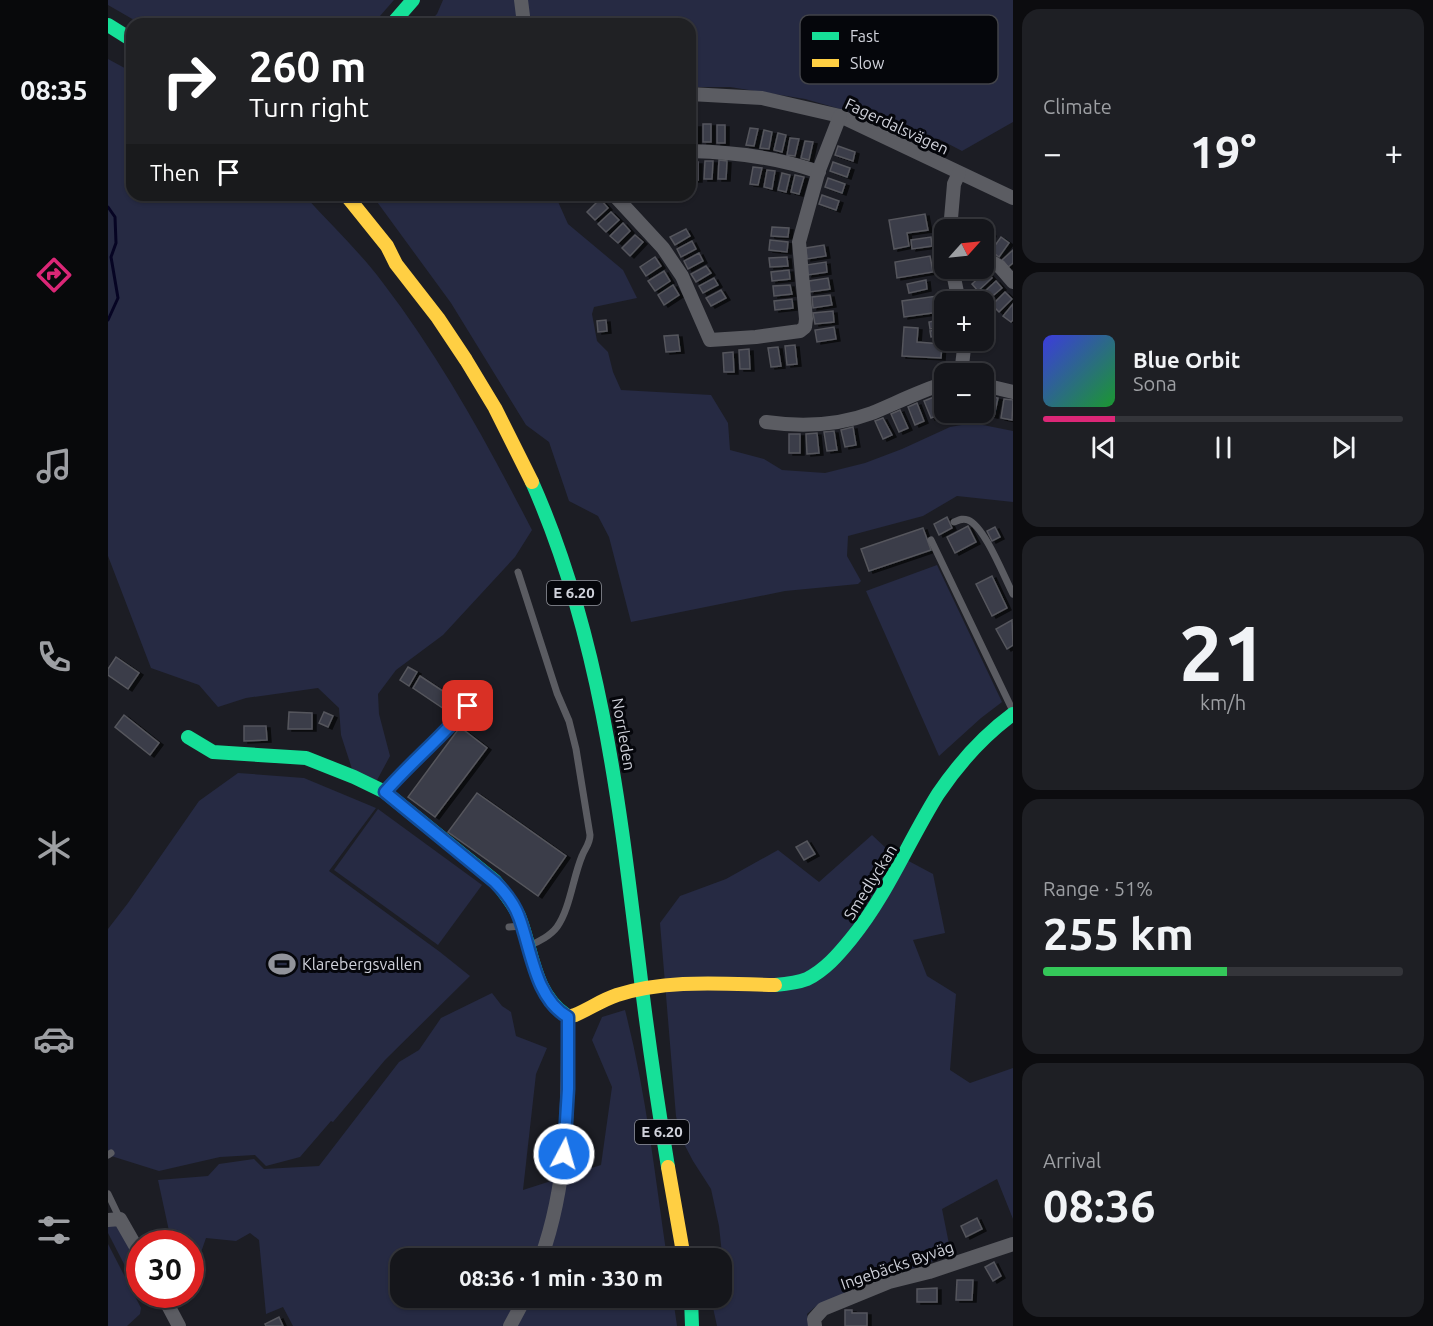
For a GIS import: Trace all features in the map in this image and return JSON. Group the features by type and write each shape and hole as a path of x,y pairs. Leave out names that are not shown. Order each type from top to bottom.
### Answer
{"main road":[{"path":"397,18 413,0"},
{"path":"108,14 126,24"},
{"path":"108,25 126,36"},
{"name":"Norrleden","path":"343,201 388,248 394,261 435,313 484,389 518,450 540,499 567,571 594,663 605,715 626,854 664,1148 682,1248"},
{"name":"Smedlyckan","path":"568,1017 582,1013 608,998 626,992 713,983 773,985 794,983 813,976 827,966 878,906 951,775 987,734 1013,712"},
{"path":"188,737 213,752 313,759 385,792 495,882 519,916 515,927 527,946 539,982 560,1011 568,1017"},
{"path":"692,1308 692,1326"},
{"path":"695,1308 701,1326"}],"street":[{"path":"521,0 523,18"},
{"name":"Fagerdalsvägen","path":"696,94 762,98 840,116 1013,198"},
{"path":"620,201 663,248 682,276 710,340 800,331 805,327 806,320 799,242 819,172 840,116"},
{"path":"696,151 738,153 784,161 819,172"},
{"path":"951,219 954,184 959,173"},
{"path":"994,263 1013,282"},
{"path":"766,422 790,426 813,426 855,418 934,387"},
{"path":"994,387 1013,392"},
{"path":"544,1248 557,1203 566,1136 568,1017"},
{"path":"114,1219 126,1235"},
{"name":"Ingebäcks Byväg","path":"815,1326 814,1319 823,1309 889,1282 930,1272 1008,1245"},
{"path":"169,1308 178,1326"},
{"path":"510,1326 520,1308"}],"lane":[{"path":"954,522 962,518 969,520 981,532 1013,594"},
{"name":"Smedlyckan","path":"931,540 1013,712"},
{"path":"518,572 557,693 569,721 576,749 590,835 590,843 582,855 557,927 547,936 527,946"},
{"path":"385,792 446,732 468,706"},
{"path":"108,1194 114,1219"}],"shaded area":[{"path":"108,0 394,0 378,18 131,18 108,5"},
{"path":"443,0 1013,0 1013,122 962,151 939,139 928,150 865,116 805,99 730,87 696,87 696,18 433,18"},
{"path":"108,59 126,69 126,201 310,201 355,249 405,312 481,435 532,530 515,557 443,635 396,670 378,694 379,714 390,756 376,782 352,769 341,735 339,708 318,688 246,698 218,707 199,685 151,668 108,556"},
{"path":"376,201 558,201 568,224 623,270 637,298 594,307 592,314 597,341 608,352 621,390 711,395 728,423 730,450 764,459 782,470 825,473 865,463 950,427 973,423 1013,431 1013,502 957,496 923,516 848,536 847,556 861,581 858,584 785,591 631,622 609,537 598,516 569,501 549,442 526,425 451,303"},
{"path":"937,565 1002,702 939,756 866,591"},
{"name":"Klarebergsvallen","path":"238,773 304,778 376,808 329,871 470,976 385,1060 300,1157 266,1166 255,1155 220,1157 159,1171 108,1155 108,929 199,801"},
{"path":"378,809 482,885 438,945 334,870"},
{"path":"872,835 888,850 933,874 945,933 913,940 927,976 956,994 950,1070 970,1083 1013,1068 1013,1219 997,1179 942,1209 951,1254 815,1307 807,1314 810,1326 717,1326 713,1308 732,1308 732,1248 721,1248 711,1189 681,1138 676,1116 660,923 680,896 726,879 778,850 819,882"},
{"path":"492,993 502,1006 511,1012 516,1036 547,1048 536,1074 523,1190 601,1165 612,1087 592,1040 602,1017 625,1010 644,1102 666,1248 390,1248 390,1308 674,1308 677,1326 293,1326 283,1307 266,1314 259,1240 250,1233 236,1241 206,1238 204,1244 204,1230 169,1230 158,1180 208,1176 219,1164 254,1159 264,1169 319,1166 399,1062 419,1050 441,1018"},
{"path":"108,1225 119,1226 126,1240 126,1268 108,1233"},
{"path":"108,1244 126,1279 126,1308 141,1308 140,1314 127,1326 108,1326"}],"building":[{"path":"703,124 711,124 711,142 703,142"},
{"path":"717,125 725,125 725,143 717,143"},
{"path":"750,128 758,129 754,146 746,145"},
{"path":"764,130 772,132 769,149 760,148"},
{"path":"778,133 786,135 782,152 774,150"},
{"path":"790,138 799,139 795,156 787,155"},
{"path":"805,141 813,142 809,160 801,158"},
{"path":"838,146 855,152 853,161 835,155"},
{"path":"719,160 727,161 726,179 718,179"},
{"path":"705,161 713,161 712,179 704,179"},
{"path":"696,162 698,162 698,180 696,180"},
{"path":"833,162 850,168 847,177 830,171"},
{"path":"753,167 762,168 758,185 750,184"},
{"path":"767,170 775,171 772,189 764,187"},
{"path":"782,173 790,175 786,192 778,190"},
{"path":"795,175 804,177 799,194 791,192"},
{"path":"828,178 845,184 842,193 825,187"},
{"path":"822,195 839,201 836,210 819,204"},
{"path":"598,201 602,201 608,208 595,220 587,212"},
{"path":"611,212 619,220 606,232 598,224"},
{"path":"925,214 928,230 907,233 909,246 894,249 889,220"},
{"path":"623,223 630,231 618,243 610,236"},
{"path":"772,227 789,228 788,237 771,236"},
{"path":"686,229 690,236 675,245 670,237"},
{"path":"635,235 643,242 630,256 622,248"},
{"path":"931,237 932,246 912,249 911,240"},
{"path":"1001,237 1009,243 999,257 994,253 994,247"},
{"path":"770,240 788,242 787,252 769,250"},
{"path":"692,241 696,249 681,257 677,249"},
{"path":"824,245 826,256 807,259 806,248"},
{"path":"1013,250 1013,263 1008,267 1002,260"},
{"path":"699,253 703,261 688,269 684,261"},
{"path":"930,256 933,272 897,278 895,262"},
{"path":"655,257 661,266 646,276 640,267"},
{"path":"787,257 788,266 770,267 769,258"},
{"path":"826,262 827,272 808,275 806,265"},
{"path":"706,266 711,273 696,282 691,274"},
{"path":"789,270 790,279 772,281 771,272"},
{"path":"664,271 670,281 655,291 648,281"},
{"path":"714,278 718,285 703,293 699,286"},
{"path":"828,278 830,289 810,292 809,281"},
{"path":"977,279 991,279 978,291 972,284"},
{"path":"926,280 927,289 909,293 907,284"},
{"path":"996,281 1002,288 994,295 994,291 985,291"},
{"path":"673,285 679,295 664,305 658,295"},
{"path":"790,285 792,294 774,296 773,286"},
{"path":"721,290 726,298 711,306 706,298"},
{"path":"1005,292 1012,299 999,312 994,307 994,303"},
{"path":"830,295 832,305 813,308 812,297"},
{"path":"934,296 934,313 904,317 902,301"},
{"path":"792,299 793,308 775,310 774,301"},
{"path":"1013,304 1013,320 1011,322 1003,316"},
{"path":"833,311 834,322 815,324 813,313"},
{"path":"606,320 607,331 598,332 597,321"},
{"path":"934,321 934,328 930,329 929,322"},
{"path":"834,327 836,339 817,342 815,330"},
{"path":"904,327 918,328 917,342 934,343 934,351 942,351 941,358 902,356"},
{"path":"678,335 680,351 666,352 664,336"},
{"path":"795,345 797,364 787,365 785,346"},
{"path":"778,347 781,366 771,367 768,348"},
{"path":"749,349 750,369 740,369 739,350"},
{"path":"733,352 734,372 724,372 723,353"},
{"path":"934,397 934,417 931,418 924,401"},
{"path":"994,397 998,398 994,416"},
{"path":"1004,399 1013,400 1012,420 1001,418"},
{"path":"917,403 924,421 915,425 908,407"},
{"path":"900,410 908,428 899,432 891,414"},
{"path":"883,418 892,435 883,439 875,421"},
{"path":"853,427 856,445 845,447 841,430"},
{"path":"834,431 837,450 827,451 824,432"},
{"path":"817,433 819,453 807,454 806,434"},
{"path":"789,434 800,434 800,453 789,453"},
{"path":"947,517 952,528 939,535 934,524"},
{"path":"968,526 976,542 955,553 947,537"},
{"path":"995,527 1000,537 992,541 987,531"},
{"path":"923,528 931,550 869,571 861,549"},
{"path":"992,576 1007,608 992,616 976,584"},
{"path":"1012,620 1013,645 1007,649 996,629"},
{"path":"116,657 139,673 128,689 108,675 108,669"},
{"path":"408,667 417,672 409,686 400,680"},
{"path":"420,676 461,703 453,715 413,688"},
{"path":"289,712 312,713 312,729 288,729"},
{"path":"324,712 333,716 328,727 319,723"},
{"path":"124,715 159,743 150,755 115,727"},
{"path":"244,726 266,726 267,740 244,741"},
{"path":"460,727 487,748 435,817 408,797"},
{"path":"477,793 566,856 538,896 448,832"},
{"path":"807,841 815,854 804,860 796,847"},
{"path":"977,1218 982,1229 966,1237 961,1226"},
{"path":"994,1262 1001,1276 993,1281 985,1267"},
{"path":"957,1280 973,1280 972,1300 956,1300"},
{"path":"937,1288 937,1302 917,1302 917,1289"},
{"path":"845,1310 852,1310 852,1313 867,1313 867,1326 845,1326"},
{"path":"279,1317 283,1326 266,1326 265,1324"}],"waterway":[{"path":"108,207 115,217 116,243 111,257 118,298 108,320"}],"traffic: fast":[{"path":"397,18 413,0"},
{"path":"108,25 126,36"},
{"path":"532,482 575,599 604,719 668,1167"},
{"path":"775,985 807,979 825,967 841,951 876,905 938,794 963,761 1013,714"},
{"path":"188,737 213,752 306,758 385,792 495,881 519,916 540,983 555,1006 566,1015"},
{"path":"691,1308 692,1326"}],"traffic: slow":[{"path":"351,201 387,246 396,264 438,318 466,360 495,408 532,482"},
{"path":"566,1015 568,1017 575,1015 617,995 656,987 696,984 775,985"},
{"path":"668,1167 682,1248"}],"place":[{"name":"Klarebergsvallen","path":"282,964"}],"route":[{"path":"468,706 446,732 425,750 385,792 495,882 507,894 519,916 539,982 560,1011 568,1017 568,1089 564,1154"}]}
